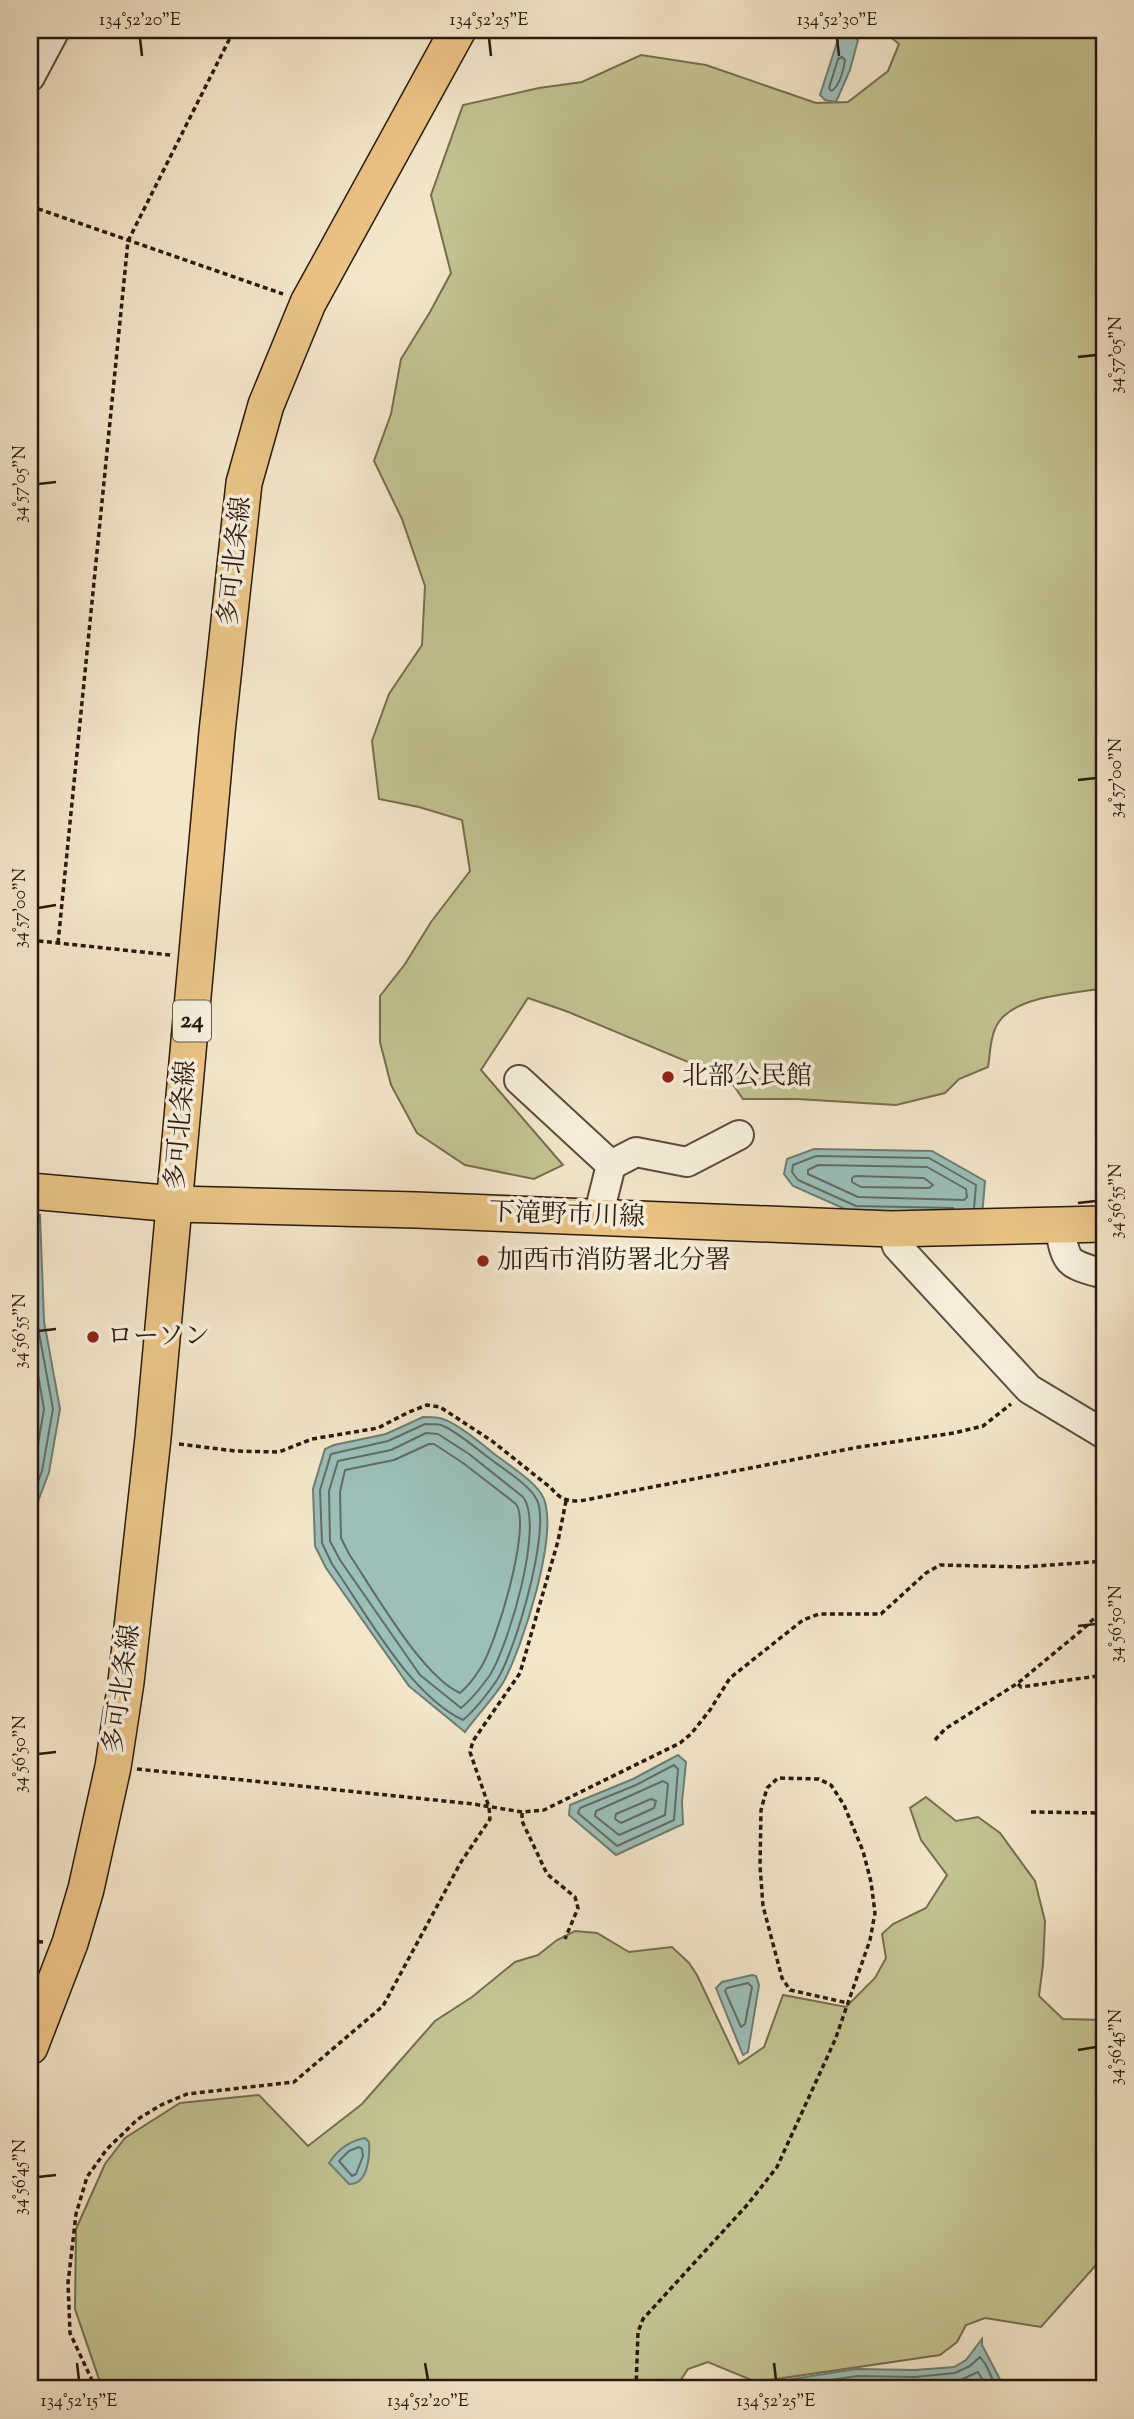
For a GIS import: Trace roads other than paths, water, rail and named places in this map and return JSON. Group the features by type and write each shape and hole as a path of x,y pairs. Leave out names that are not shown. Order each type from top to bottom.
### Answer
{"main road":[{"name":"多可北条線","path":"30,2047 70,1943 83,1900 113,1767 125,1682 153,1438 217,732 244,483 266,405 308,303 458,30"},
{"name":"下滝野市川線","path":"30,1191 175,1204 416,1210 891,1229 1088,1221"}],"street":[{"path":"30,77 55,30"},
{"path":"519,1080 611,1165"},
{"path":"598,1217 611,1165 636,1152 687,1162 739,1135"},
{"path":"1088,1221 1065,1255 1073,1265 1104,1274"},
{"path":"891,1229 897,1246 1029,1389 1104,1434"}],"water":[{"path":"841,30 851,33 858,40 850,70 836,102 825,100 820,95"},
{"path":"814,1149 932,1151 985,1181 982,1216 854,1213 793,1186 784,1174 787,1159"},
{"path":"30,1214 40,1215 44,1321 60,1409 49,1472 30,1523"},
{"path":"423,1417 439,1418 452,1423 522,1474 541,1493 547,1516 543,1564 520,1643 504,1681 465,1732 409,1686 326,1568 315,1546 313,1489 325,1449 386,1434"},
{"path":"678,1755 686,1762 683,1824 616,1855 569,1815 570,1805 633,1779"},
{"path":"756,1976 759,1985 748,2052 743,2055 716,1988 722,1982"},
{"path":"365,2138 369,2142 369,2155 364,2175 355,2183 349,2184 329,2163 344,2146"},
{"path":"982,2339 982,2345 1005,2389 707,2389 768,2383 856,2369 915,2370 954,2367 966,2360"}],"place":[{"name":"北部公民館","path":"668,1077"},
{"name":"加西市消防署北分署","path":"483,1261"},
{"name":"ローソン","path":"93,1337"}]}
